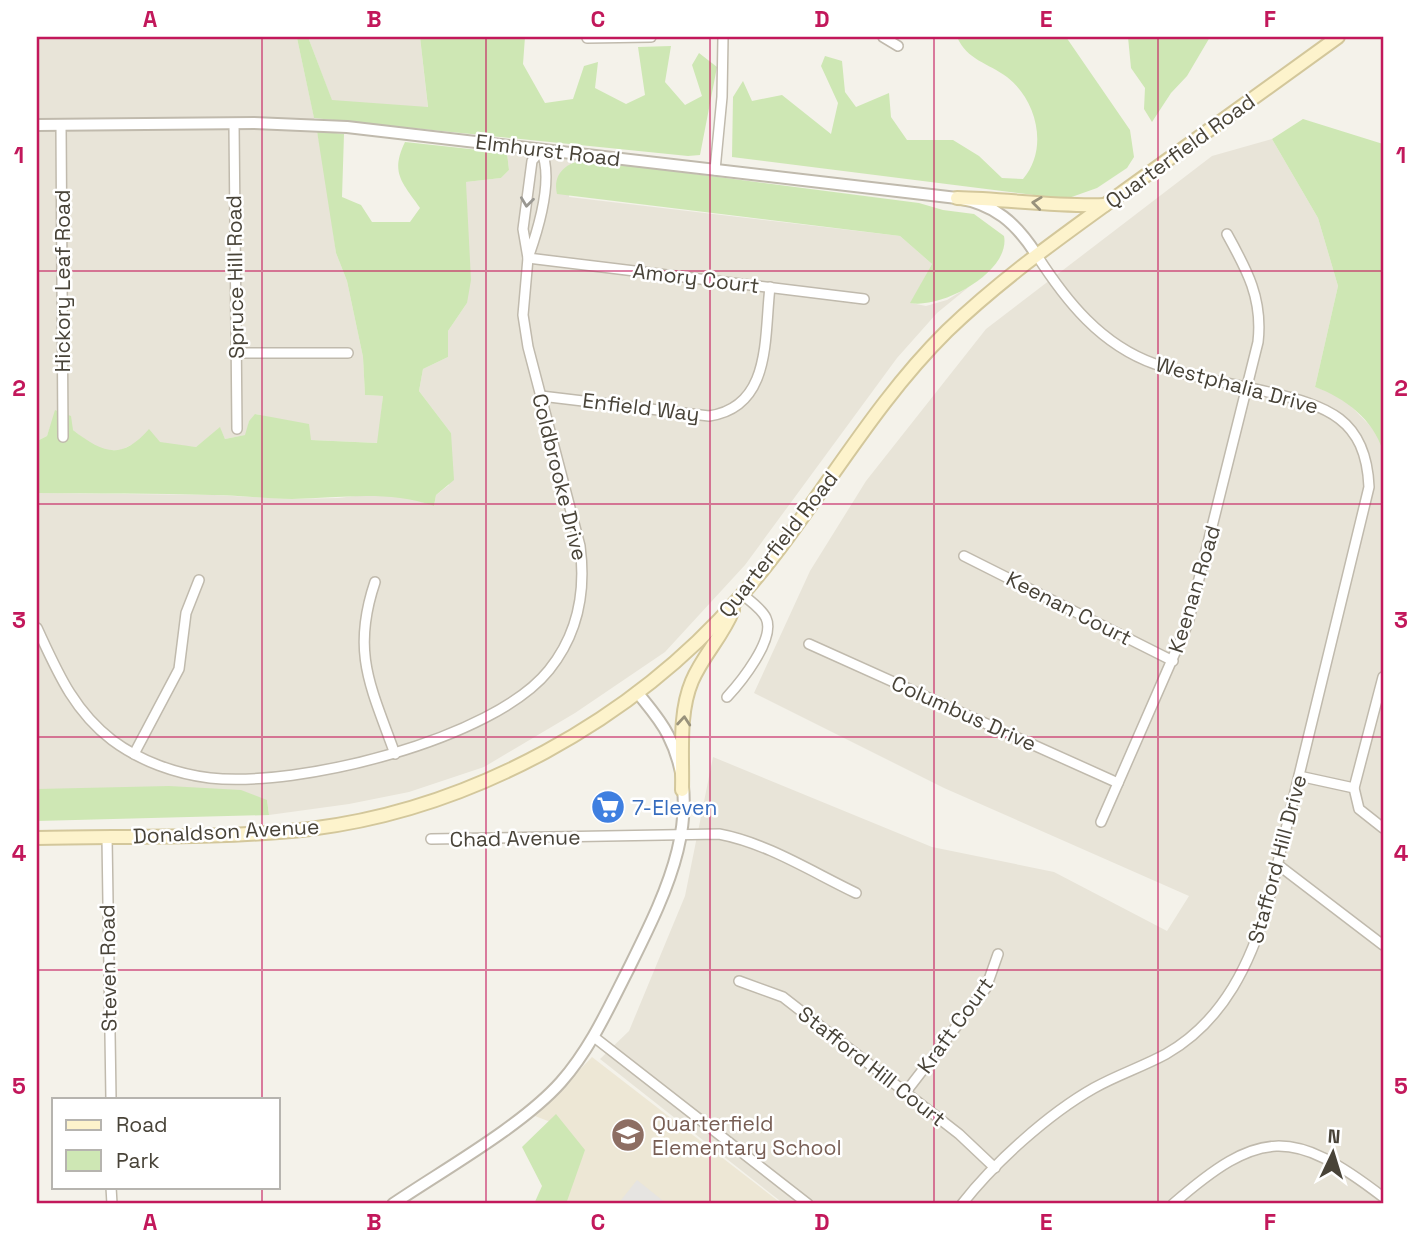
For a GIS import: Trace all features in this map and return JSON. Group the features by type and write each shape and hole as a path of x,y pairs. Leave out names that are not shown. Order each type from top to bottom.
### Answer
{"main road":[{"name":"Quarterfield Road","path":"637,692 693,646 739,598 902,380 975,305 1036,254 1338,37"},
{"path":"957,198 999,198 1067,206 1105,205"},
{"path":"682,789 685,713 690,689 700,666 725,630 739,598"},
{"name":"Donaldson Avenue","path":"37,838 270,832 338,824 398,812 505,771 556,744 637,692"}],"street":[{"path":"587,38 651,37"},
{"path":"715,170 722,97 723,37"},
{"path":"883,37 898,46"},
{"name":"Elmhurst Road","path":"37,125 234,124 347,127 957,198 992,207 1006,216 1036,254"},
{"name":"Spruce Hill Road","path":"234,124 237,429"},
{"name":"Hickory Leaf Road","path":"61,125 63,437"},
{"name":"Coldbrooke Drive","path":"37,628 56,673 79,708 113,741 134,754 182,773 230,779 310,773 395,754 461,727 518,698 549,670 571,634 582,596 582,554 528,347 523,315 528,258 538,230 547,163 541,150 532,161 523,229 528,258"},
{"name":"Keenan Road","path":"1101,822 1173,661 1196,596 1258,342 1260,305 1249,272 1227,234"},
{"name":"Westphalia Drive","path":"1036,254 1074,308 1107,338 1154,364 1310,402 1327,409 1351,428"},
{"name":"Amory Court","path":"528,258 864,299"},
{"name":"Enfield Way","path":"541,396 709,416 735,409 755,388 760,372 770,287"},
{"path":"236,353 348,353"},
{"name":"Stafford Hill Drive","path":"962,1204 995,1168 1075,1100 1167,1053 1213,1016 1247,963 1260,932 1367,500 1367,461 1351,428"},
{"name":"Keenan Court","path":"964,556 1173,661"},
{"path":"134,754 179,669 186,613 199,580"},
{"path":"375,582 363,625 363,655 395,754"},
{"path":"727,698 743,679 762,647 768,625 766,617 739,598"},
{"name":"Columbus Drive","path":"809,644 1118,783"},
{"path":"1383,677 1354,789 1359,809 1383,828"},
{"path":"393,1204 509,1126 560,1083 594,1037 650,922 677,858 683,836 682,789 669,736 637,692"},
{"path":"1299,776 1354,789"},
{"name":"Chad Avenue","path":"431,839 683,836 701,833 737,837 856,893"},
{"name":"Steven Road","path":"107,837 111,1098"},
{"path":"1277,864 1383,945"},
{"name":"Kraft Court","path":"905,1093 986,988 998,954"},
{"name":"Stafford Hill Court","path":"739,981 783,997 959,1134 995,1168"},
{"path":"594,1037 808,1204"},
{"path":"1173,1204 1227,1160 1268,1147 1291,1147 1326,1157 1383,1197"}],"shaded area":[{"path":"37,37 297,38 324,164 336,253 347,281 363,357 365,395 383,396 378,443 311,440 273,418 256,414 249,421 246,435 225,439 220,428 196,447 137,442 121,450 98,450 73,430 56,410 47,436 37,441"},
{"path":"308,37 420,37 428,108 332,101"},
{"path":"1272,139 1318,218 1338,286 1315,387 1341,396 1378,434 1383,451 1383,1204 784,1204 600,1059 629,1031 685,896 713,757 932,847 1054,872 1167,931 1189,896 944,788 754,693 810,571 866,481 986,329 1212,156"},
{"path":"507,153 577,161 571,163 569,197 900,236 932,264 911,303 926,306 947,300 970,286 937,313 897,358 745,565 665,652 575,713 484,767 409,792 349,804 269,815 267,800 37,789 37,493 214,495 292,499 373,494 410,498 434,506 436,495 449,485 451,433 419,391 423,369 448,357 448,331 467,303 466,182 501,178 509,170"},
{"name":"Quarterfield Elementary School","path":"592,1057 782,1204 536,1204 566,1128 535,1116"},
{"path":"637,1180 667,1204 618,1204"}],"green space":[{"path":"294,37 308,37 332,100 428,107 420,37 525,37 523,64 545,103 573,99 584,66 598,62 595,88 626,104 645,95 638,47 671,46 665,82 685,105 702,96 692,65 699,53 717,67 700,155 688,156 314,118 297,38"},
{"path":"957,37 1066,37 1130,130 1134,157 1127,168 1097,188 1066,199 732,157 733,97 743,81 752,101 782,95 831,134 838,103 821,66 825,56 842,61 845,92 856,107 889,93 891,117 907,140 953,140 979,156 1002,178 1023,179 1036,154 1037,140 1036,125 1026,98 1007,77 966,51"},
{"path":"1128,37 1210,37 1187,76 1171,93 1152,122 1144,109 1145,88 1131,68"},
{"path":"1303,119 1383,144 1383,451 1372,429 1357,411 1337,397 1315,387 1338,286 1318,218 1272,139"},
{"path":"317,131 344,134 342,197 361,205 372,222 410,222 420,208 403,184 398,170 405,142 507,153 509,170 501,178 466,182 471,280 467,303 448,331 448,357 423,369 419,391 451,433 454,480 436,495 434,506 382,496 292,499 191,494 37,493 37,441 47,436 55,410 71,416 73,430 84,438 112,450 130,446 149,429 160,442 196,447 220,427 225,439 245,435 249,421 255,414 309,424 311,440 377,443 383,396 365,395 363,357 347,281 336,253"},
{"path":"587,160 919,203 943,210 974,214 1004,236 1003,249 997,262 972,285 940,300 910,303 932,264 900,236 557,194 559,174 574,163"},
{"path":"169,786 241,790 267,800 269,815 37,821 37,789"},
{"path":"556,1114 585,1150 566,1204 534,1204 542,1186 522,1147"}],"place":[{"name":"7-Eleven","path":"608,807"},
{"name":"Quarterfield Elementary School","path":"628,1135"}]}
